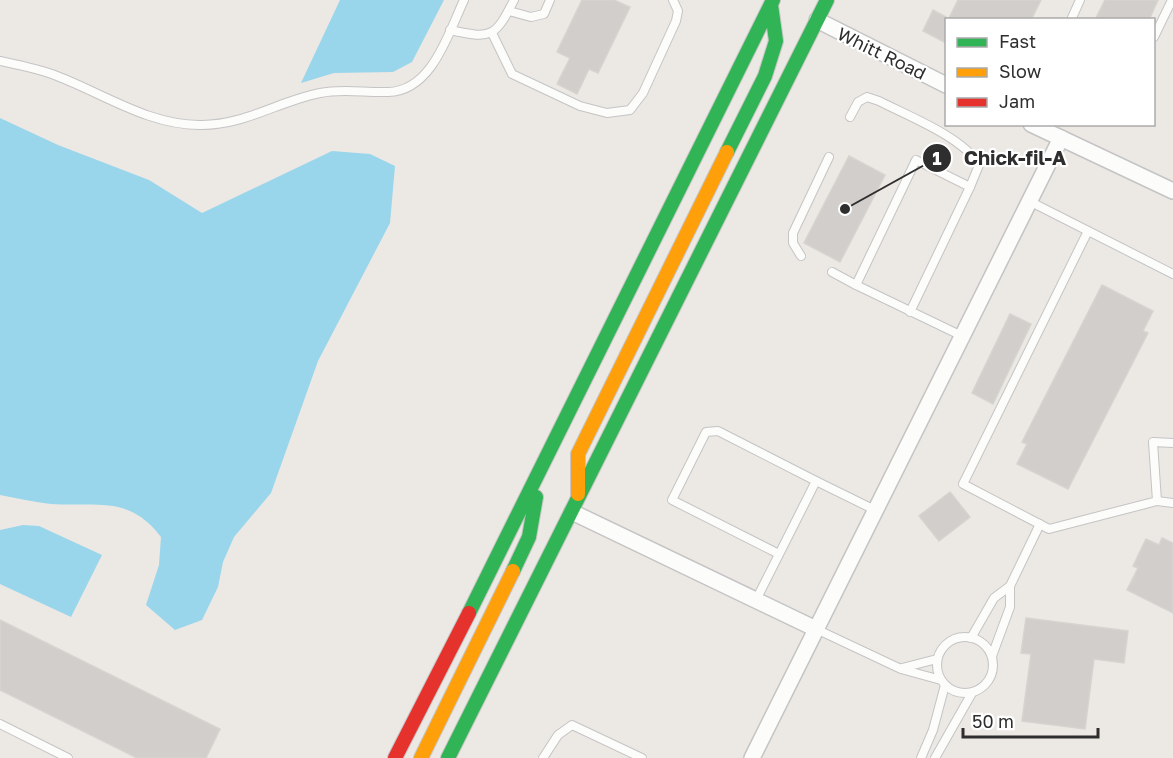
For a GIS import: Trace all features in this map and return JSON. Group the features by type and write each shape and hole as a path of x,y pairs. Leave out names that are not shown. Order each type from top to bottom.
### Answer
{"main road":[{"path":"812,0 817,21"},
{"path":"448,758 827,0"},
{"path":"575,506 578,454 765,76 776,41 768,2"},
{"path":"395,758 541,471 768,2"},
{"path":"421,758 529,537 541,471"}],"street":[{"name":"Whitt Road","path":"817,21 945,85"},
{"path":"1035,126 1173,191"},
{"path":"752,758 1061,138"},
{"path":"575,506 816,629"}],"lane":[{"path":"0,61 56,75 164,121 202,125 237,121 318,93 344,90 390,92 410,87 424,78 464,0"},
{"path":"450,30 479,36 492,33 509,11 514,0"},
{"path":"509,11 531,17 544,14 550,0"},
{"path":"492,33 512,74 580,106 607,113 630,110 643,93 676,21 678,11 673,0"},
{"path":"1072,18 1080,0"},
{"path":"1155,35 1172,0"},
{"path":"850,117 858,102 867,98 879,101 961,145 974,155 979,165 910,312"},
{"path":"801,256 793,243 793,233 829,157"},
{"path":"856,285 916,160 970,187"},
{"path":"1029,201 1173,274"},
{"path":"1088,231 963,484 1049,529 1157,501 1173,503"},
{"path":"832,272 962,336"},
{"path":"779,554 672,500 706,432 718,431 875,510"},
{"path":"1157,501 1153,442 1173,443"},
{"path":"756,600 816,481"},
{"path":"816,629 901,669 943,682 962,693 972,693 981,689 992,675 992,656 1010,607 1010,586 1040,524"},
{"path":"971,638 994,598 1010,586"},
{"path":"901,669 937,659 946,644 954,639 971,638 980,641 992,656"},
{"path":"921,758 933,729 943,682 937,659"},
{"path":"935,758 972,693"},
{"path":"0,724 68,758"},
{"path":"543,758 558,735 572,724 642,758"}],"water":[{"path":"340,0 444,0 412,62 393,72 334,73 301,83"},
{"path":"0,118 58,145 149,180 202,213 332,151 370,154 395,166 390,223 318,361 271,493 234,537 223,562 218,587 202,620 175,630 146,605 159,565 161,537 137,515 112,506 51,504 0,495"},
{"path":"23,525 39,526 102,555 71,617 0,584 0,530"}],"building":[{"path":"582,0 614,0 630,7 598,73 589,69 577,94 557,84 570,58 557,52"},
{"path":"958,0 1041,0 1032,18 949,18"},
{"path":"1105,0 1158,0 1150,18 1096,18"},
{"path":"933,10 946,17 945,42 923,31"},
{"path":"849,156 885,175 840,262 804,243"},
{"path":"1102,285 1153,311 1143,331 1148,333 1068,489 1017,464 1027,444 1022,442"},
{"path":"1010,314 1031,324 993,404 972,393"},
{"path":"950,492 970,517 939,541 919,516"},
{"path":"1162,538 1173,543 1173,613 1127,590 1138,568 1133,566 1146,539 1159,545"},
{"path":"1026,618 1128,631 1124,663 1094,659 1085,729 1022,721 1031,654 1021,653"},
{"path":"0,620 220,729 206,758 137,758 0,690"}],"traffic: fast":[{"path":"469,613 773,0"},
{"path":"448,758 827,0"},
{"path":"727,152 765,76 776,41 771,5"},
{"path":"513,571 529,537 536,497"}],"traffic: slow":[{"path":"578,494 578,454 727,152"},
{"path":"421,758 513,571"}],"traffic: jam":[{"path":"395,758 469,613"}],"place":[{"name":"Chick-fil-A","path":"845,209"}]}
